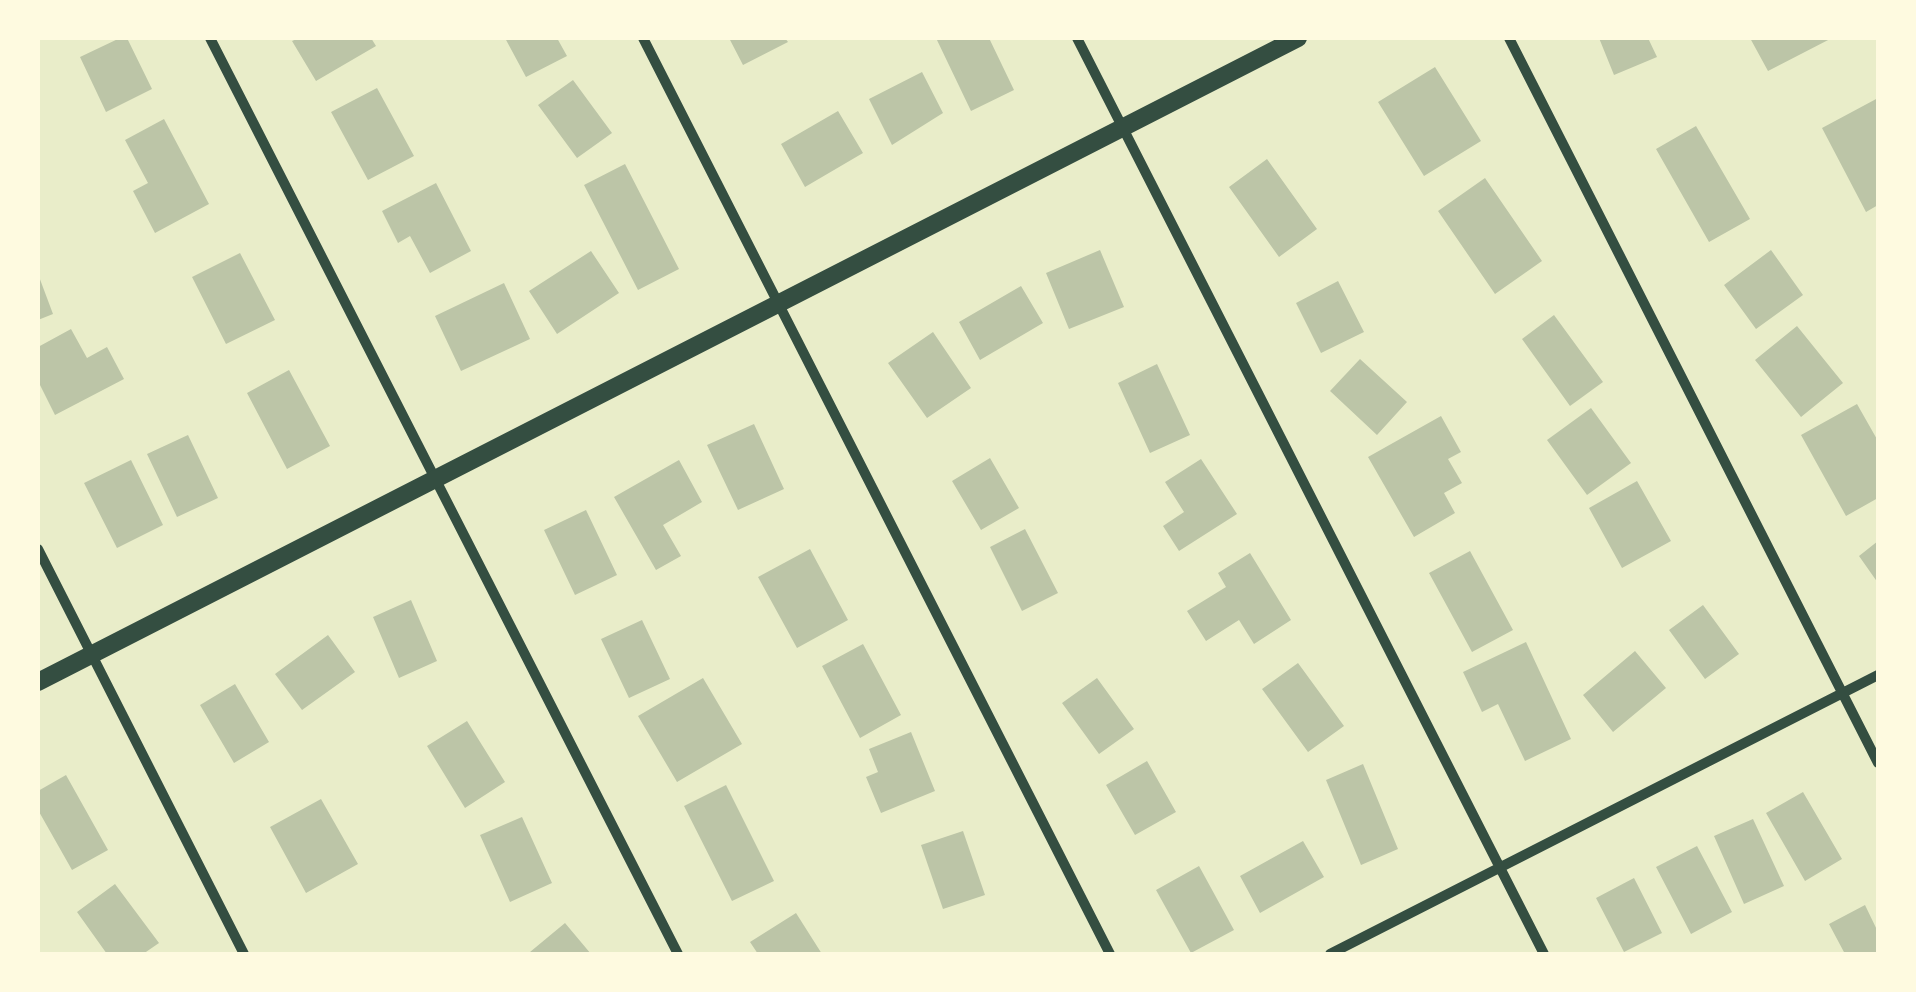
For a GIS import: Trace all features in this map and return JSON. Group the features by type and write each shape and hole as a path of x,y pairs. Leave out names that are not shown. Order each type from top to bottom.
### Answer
{"street":[{"path":"210,38 678,954"},
{"path":"643,38 1110,954"},
{"path":"1076,38 1544,954"},
{"path":"38,682 1298,38"},
{"path":"1510,38 1878,762"},
{"path":"38,549 244,954"},
{"path":"1330,954 1878,675"}],"building":[{"path":"127,38 152,89 106,112 80,57"},
{"path":"371,38 376,46 316,81 292,41"},
{"path":"505,38 557,38 567,56 526,77"},
{"path":"729,38 785,38 788,42 743,65"},
{"path":"936,38 989,38 1014,90 971,111"},
{"path":"1599,38 1648,38 1657,57 1614,75"},
{"path":"1750,38 1832,38 1768,71"},
{"path":"1435,67 1481,141 1424,176 1378,102"},
{"path":"922,72 943,113 892,145 869,99"},
{"path":"573,80 612,133 577,158 538,105"},
{"path":"377,88 414,156 368,180 331,112"},
{"path":"1878,98 1878,205 1866,212 1822,128"},
{"path":"838,111 863,153 805,187 781,144"},
{"path":"164,119 209,204 155,233 133,191 148,183 125,140"},
{"path":"1696,126 1750,219 1709,242 1656,149"},
{"path":"1267,159 1317,229 1279,257 1229,187"},
{"path":"625,164 679,269 638,290 584,185"},
{"path":"1485,178 1542,261 1495,294 1438,211"},
{"path":"436,183 471,251 430,273 410,236 398,243 382,211"},
{"path":"1100,250 1124,307 1069,329 1046,273"},
{"path":"1771,250 1803,295 1756,329 1724,285"},
{"path":"591,251 619,293 557,334 529,291"},
{"path":"240,253 275,320 226,344 192,277"},
{"path":"38,274 53,314 38,320"},
{"path":"1338,281 1364,332 1321,353 1296,303"},
{"path":"504,283 530,339 461,371 435,316"},
{"path":"1021,286 1043,323 980,360 959,322"},
{"path":"1554,315 1603,382 1570,406 1522,339"},
{"path":"1797,326 1843,383 1801,417 1755,360"},
{"path":"71,329 87,358 107,347 124,379 55,415 38,381 38,347"},
{"path":"933,332 971,388 927,418 888,363"},
{"path":"1360,359 1407,402 1377,435 1330,391"},
{"path":"1157,364 1190,435 1150,453 1118,383"},
{"path":"289,370 330,446 287,469 247,393"},
{"path":"1857,404 1878,441 1878,498 1846,516 1801,435"},
{"path":"1591,408 1631,463 1587,495 1547,440"},
{"path":"1441,416 1461,452 1448,459 1462,483 1444,493 1455,513 1414,537 1368,457"},
{"path":"754,424 784,489 738,510 707,445"},
{"path":"188,435 218,498 177,517 147,454"},
{"path":"990,458 1019,508 981,530 952,481"},
{"path":"1201,459 1237,514 1179,551 1163,526 1184,512 1165,482"},
{"path":"131,460 163,525 117,548 84,483"},
{"path":"679,460 702,502 663,525 681,556 656,570 614,497"},
{"path":"1637,481 1671,541 1622,568 1589,508"},
{"path":"586,510 617,575 575,595 544,530"},
{"path":"1025,529 1058,593 1022,611 990,547"},
{"path":"1878,541 1878,583 1859,556"},
{"path":"810,549 848,620 797,648 758,577"},
{"path":"1470,551 1513,630 1472,652 1429,573"},
{"path":"1250,553 1291,620 1254,644 1239,620 1206,641 1187,611 1226,587 1218,573"},
{"path":"411,600 437,661 399,678 373,617"},
{"path":"1703,605 1739,654 1705,679 1669,630"},
{"path":"642,620 670,679 629,698 601,639"},
{"path":"328,635 355,672 302,710 275,674"},
{"path":"1526,642 1571,739 1525,761 1498,704 1482,712 1463,672"},
{"path":"863,644 901,715 860,738 822,666"},
{"path":"1635,651 1666,688 1613,732 1583,695"},
{"path":"1298,663 1344,726 1308,752 1262,689"},
{"path":"703,678 742,744 677,782 638,716"},
{"path":"1097,678 1134,729 1099,754 1062,703"},
{"path":"235,684 269,742 234,763 200,705"},
{"path":"467,721 505,782 465,808 427,746"},
{"path":"911,732 935,791 881,813 866,777 878,772 869,749"},
{"path":"1147,761 1176,812 1135,835 1106,785"},
{"path":"1363,764 1398,849 1361,865 1326,780"},
{"path":"66,775 108,850 72,870 38,810 38,791"},
{"path":"726,785 774,881 732,901 684,806"},
{"path":"1803,792 1842,859 1805,881 1766,813"},
{"path":"321,799 358,864 306,893 270,827"},
{"path":"522,817 552,883 510,902 480,835"},
{"path":"1753,819 1784,886 1744,904 1714,836"},
{"path":"963,831 985,895 943,909 921,845"},
{"path":"1303,841 1324,877 1260,913 1240,876"},
{"path":"1697,846 1732,912 1691,934 1656,867"},
{"path":"1199,866 1234,930 1191,953 1156,890"},
{"path":"1634,878 1662,933 1624,952 1596,898"},
{"path":"115,884 159,943 143,954 107,954 77,912"},
{"path":"1865,905 1878,932 1878,954 1845,954 1829,924"},
{"path":"796,913 822,954 758,954 750,942"},
{"path":"565,923 591,954 530,952"}]}
